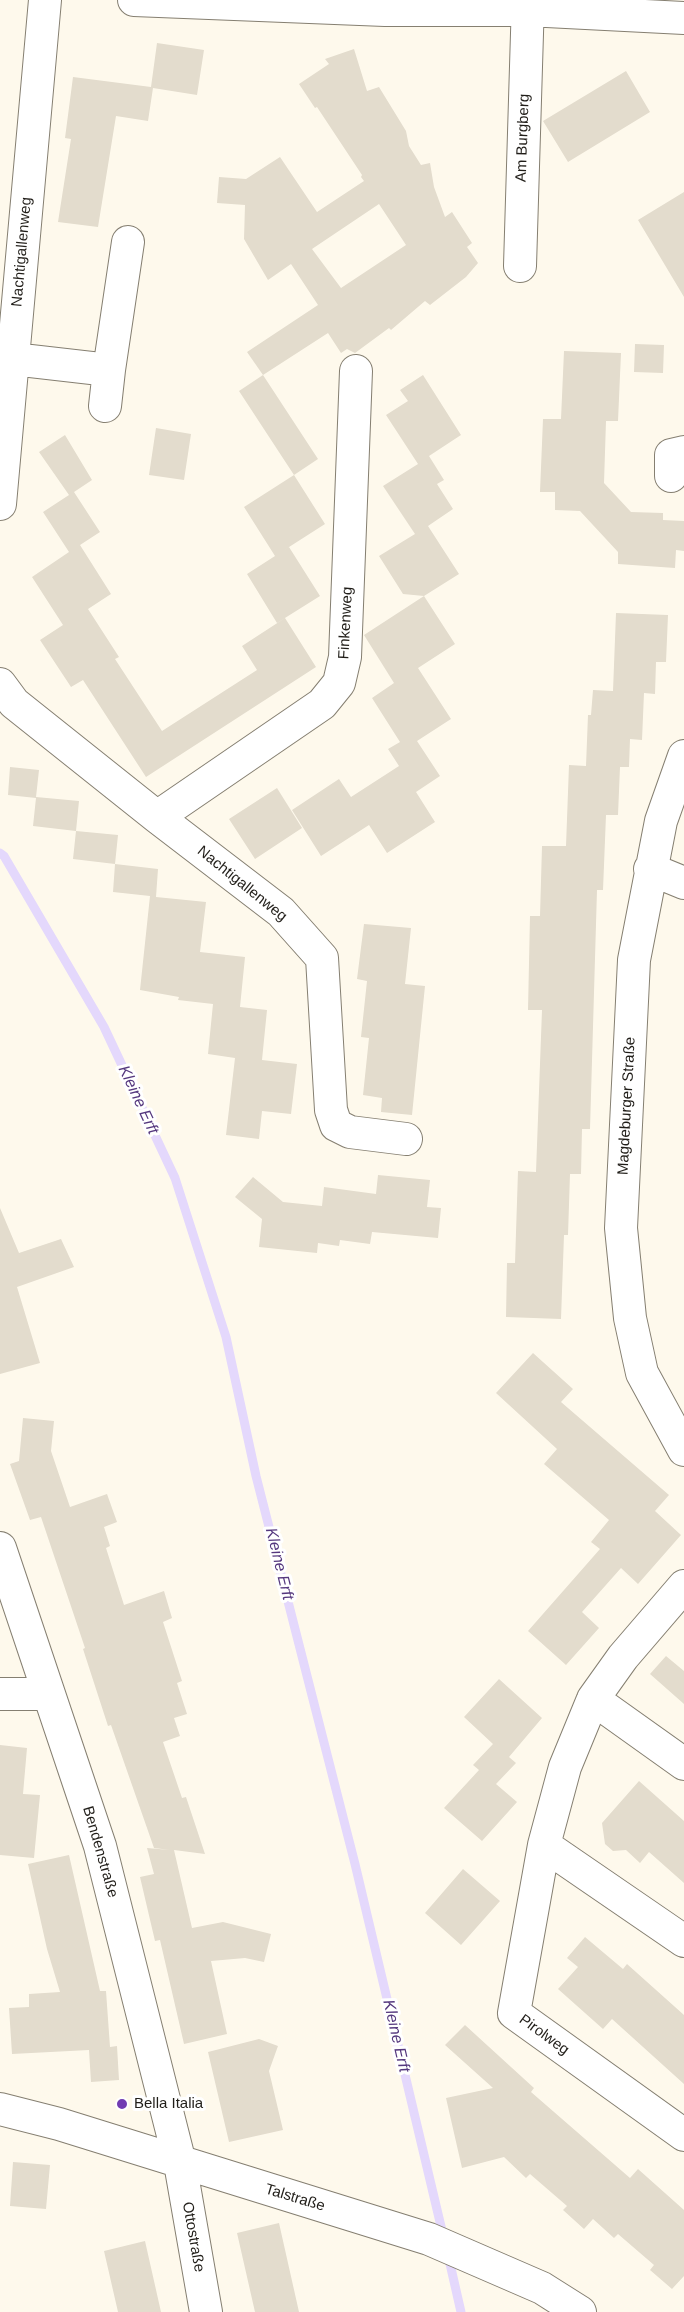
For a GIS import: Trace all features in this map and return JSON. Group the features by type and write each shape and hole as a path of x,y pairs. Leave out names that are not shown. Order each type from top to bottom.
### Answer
{"street":[{"name":"Nachtigallenweg","path":"0,504 45,0"},
{"path":"134,0 385,10 527,5 684,18"},
{"name":"Am Burgberg","path":"520,266 527,5"},
{"path":"105,406 128,242"},
{"path":"13,358 109,370"},
{"name":"Finkenweg","path":"157,817 322,704 339,683 345,657 356,371"},
{"name":"Nachtigallenweg","path":"0,684 14,703 281,912 322,958 331,1110 336,1125 350,1132 406,1139"},
{"name":"Magdeburger Straße","path":"684,756 661,821 634,960 621,1228 630,1318 642,1373 684,1450"},
{"path":"650,869 684,884"},
{"name":"Bendenstraße","path":"0,1548 100,1846 180,2163"},
{"name":"Pirolweg","path":"684,1586 623,1657 593,1700 565,1767 544,1845 514,2013 684,2135"},
{"path":"0,1694 49,1694"},
{"path":"593,1700 684,1764"},
{"path":"544,1845 684,1941"},
{"name":"Talstraße","path":"0,2109 58,2124 429,2239 542,2288 580,2312"},
{"name":"Ottostraße","path":"180,2163 206,2312"}],"building":[{"path":"157,43 204,50 197,95 153,88 148,121 116,116 98,227 58,222 71,139 65,138 73,77 151,87"},
{"path":"354,49 367,91 379,87 406,131 409,146 421,165 430,163 434,187 445,217 452,212 472,243 467,247 478,263 466,277 430,305 425,301 391,330 389,328 355,353 347,349 341,353 328,333 263,375 247,352 318,305 291,264 268,280 244,239 245,205 217,203 219,177 246,179 280,157 317,212 364,181 317,107 315,108 299,84 329,64 325,59","holes":["379,204 406,245 341,288 312,249"]},
{"path":"626,71 650,112 568,162 543,121"},
{"path":"684,192 684,297 638,220"},
{"path":"635,344 664,345 663,373 634,372"},
{"path":"564,351 621,353 618,421 606,421 604,483 631,512 663,513 663,520 684,521 684,551 676,550 675,568 618,564 618,552 580,511 555,510 555,492 540,492 543,419 561,419"},
{"path":"263,375 318,459 294,475 239,391"},
{"path":"423,375 461,435 429,456 444,480 437,484 453,509 428,526 459,574 424,596 403,594 379,556 415,534 383,486 418,464 386,415 408,401 400,390"},
{"path":"156,428 191,434 184,480 149,475"},
{"path":"65,435 92,480 74,492 100,532 80,545 111,594 88,609 119,657 115,659 162,731 257,670 242,646 285,618 316,667 146,777 83,680 71,687 40,640 63,625 32,577 69,552 43,512 69,495 39,452"},
{"path":"294,475 325,524 275,556 244,507"},
{"path":"289,547 320,596 277,623 247,574"},
{"path":"424,596 455,644 418,668 451,719 417,741 440,776 416,792 435,822 387,853 369,825 321,856 292,810 339,779 351,797 399,766 388,749 400,742 372,698 394,683 364,635"},
{"path":"616,613 668,615 666,662 656,662 655,694 644,693 642,740 630,739 629,767 620,767 618,815 606,815 603,890 597,890 590,1129 582,1129 581,1174 570,1174 568,1235 564,1235 561,1319 506,1317 507,1263 515,1263 518,1171 536,1172 542,1010 528,1010 530,916 540,916 542,846 566,846 569,765 586,766 588,715 591,715 593,690 613,691"},
{"path":"10,767 39,770 36,797 79,801 76,831 33,826 36,798 8,795"},
{"path":"277,788 302,828 255,859 229,819"},
{"path":"76,831 118,835 115,864 73,859"},
{"path":"115,864 158,869 156,897 206,902 200,952 245,957 240,1007 267,1010 262,1060 297,1064 291,1114 262,1111 259,1139 226,1135 235,1058 208,1054 213,1004 178,1000 179,997 140,990 150,896 113,892"},
{"path":"364,924 411,928 405,984 425,986 412,1115 381,1112 382,1098 363,1095 369,1038 361,1037 367,981 357,979"},
{"path":"378,1175 430,1180 427,1207 441,1208 438,1238 372,1232 370,1244 340,1240 339,1246 318,1243 317,1253 259,1247 262,1219 235,1197 253,1177 283,1202 322,1206 324,1187 376,1194"},
{"path":"0,1208 19,1253 61,1239 74,1267 17,1287 40,1363 0,1374"},
{"path":"533,1353 573,1389 561,1402 669,1495 655,1511 681,1535 638,1584 621,1568 582,1612 599,1628 566,1665 528,1631 600,1549 591,1542 609,1520 544,1464 557,1449 496,1393"},
{"path":"23,1418 54,1421 51,1451 70,1507 107,1494 117,1522 104,1527 110,1546 106,1548 124,1605 164,1591 172,1618 163,1622 182,1681 177,1683 187,1714 174,1718 180,1736 163,1742 182,1798 186,1797 205,1854 174,1850 192,1928 223,1922 271,1934 264,1962 245,1958 211,1961 227,2034 184,2044 160,1940 155,1941 140,1877 154,1874 147,1848 170,1850 154,1848 111,1725 108,1726 83,1649 85,1648 41,1517 30,1520 10,1464 19,1461"},
{"path":"666,1656 684,1671 684,1704 650,1674"},
{"path":"499,1679 542,1718 509,1757 516,1763 496,1784 517,1802 482,1841 444,1808 479,1770 473,1765 493,1744 464,1717"},
{"path":"0,1745 27,1748 23,1794 40,1795 34,1858 0,1855"},
{"path":"639,1781 684,1821 684,1883 649,1852 640,1863 626,1850 613,1851 605,1844 602,1823"},
{"path":"69,1855 100,1991 106,1991 110,2047 117,2046 119,2080 91,2082 89,2050 12,2054 9,2008 29,2007 29,1994 60,1992 47,1949 28,1864"},
{"path":"463,1869 500,1901 461,1945 425,1913"},
{"path":"585,1937 623,1969 627,1964 684,2015 684,2084 612,2019 603,2029 558,1989 578,1967 567,1958"},
{"path":"465,2025 534,2088 531,2092 630,2178 638,2169 684,2210 684,2276 672,2289 650,2270 654,2265 618,2234 614,2238 593,2219 584,2229 563,2210 567,2206 530,2174 526,2178 504,2157 462,2168 446,2098 493,2088 445,2045"},
{"path":"259,2039 278,2046 269,2071 283,2130 229,2142 208,2052"},
{"path":"13,2162 50,2165 46,2209 10,2206"},
{"path":"279,2223 299,2312 255,2312 237,2233"},
{"path":"145,2241 161,2312 118,2312 104,2251"}],"waterway":[{"name":"Kleine Erft","path":"0,853 4,856 104,1027 175,1178 226,1337 256,1476 355,1864 444,2239"},
{"name":"Kleine Erft","path":"448,2255 461,2312"}],"place":[{"name":"Bella Italia","path":"122,2104"}]}
